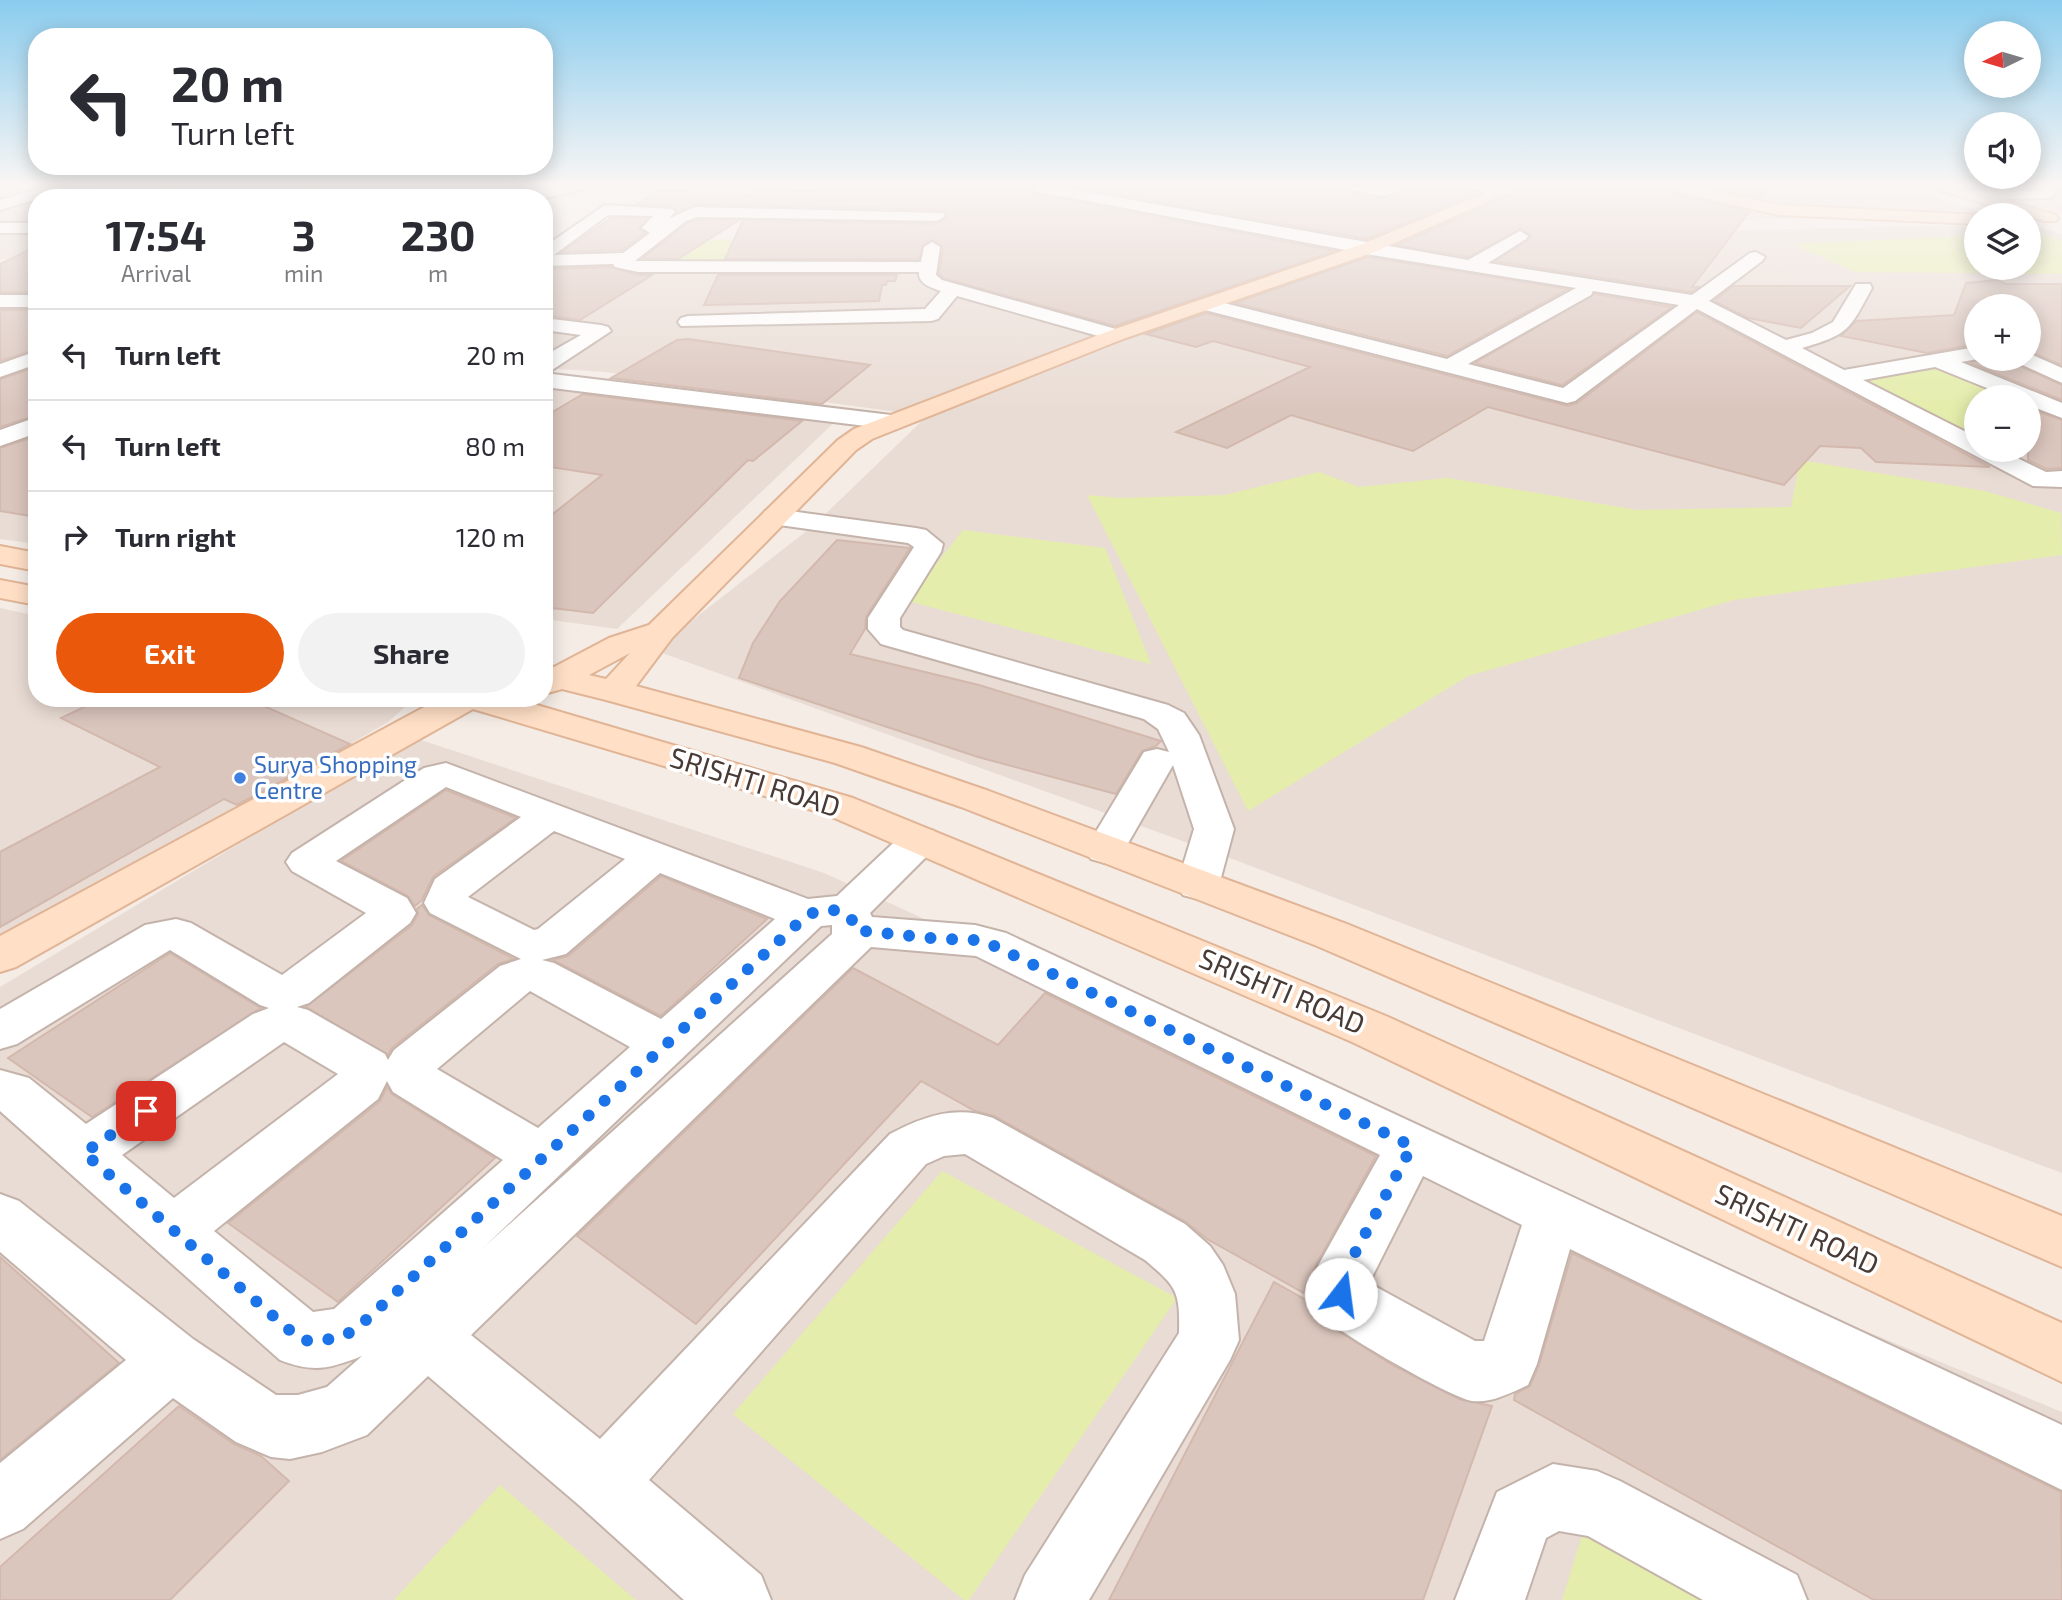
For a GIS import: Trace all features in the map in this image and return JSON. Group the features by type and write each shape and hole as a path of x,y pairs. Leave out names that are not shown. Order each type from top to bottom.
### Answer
{"street":[{"path":"622,262 626,266 680,267 928,267"},
{"path":"824,262 824,267"},
{"path":"929,262 927,275 936,284 1116,335"},
{"path":"614,691 642,659 660,632 847,445 863,434 1116,335 1330,262"},
{"path":"1444,262 1697,302 1841,377 1964,437"},
{"path":"1471,266 1478,262"},
{"path":"1208,305 1567,396 1750,262"},
{"path":"664,288 680,267"},
{"path":"1784,347 1819,337 1841,326 1863,288"},
{"path":"688,322 931,316 953,289"},
{"path":"1450,366 1584,290"},
{"path":"0,301 28,301"},
{"path":"553,325 601,331 553,362"},
{"path":"1841,377 1964,355"},
{"path":"1938,359 2062,411"},
{"path":"0,371 28,360"},
{"path":"2041,366 2062,376"},
{"path":"553,367 891,422"},
{"path":"0,439 28,428"},
{"path":"2006,462 2042,480 2062,479"},
{"path":"767,525 831,542"},
{"path":"767,525 925,539 929,544 927,552 884,618 884,629 892,637 1156,712 1171,721 1181,735 1214,829 1198,885"},
{"path":"0,555 28,560"},
{"path":"553,676 620,645 660,632"},
{"name":"SRISHTI ROAD","path":"553,692 614,691 848,755 975,799 1332,935 2062,1242"},
{"name":"SRISHTI ROAD","path":"553,705 839,806 1369,1029 2062,1353"},
{"path":"0,956 488,707"},
{"path":"1105,850 1157,760"},
{"path":"0,1031 169,933 176,934 276,993 293,991 395,913 392,908 306,862 437,776 446,774 654,856 836,919 940,939 975,940 990,944 2062,1458"},
{"path":"551,815 450,889 445,903 529,947 540,946 550,943 654,856"},
{"path":"0,1090 11,1092 301,1340 327,1340 354,1331 666,1044 836,919 920,840"},
{"path":"0,1218 172,1360 253,1417 279,1428 309,1424 345,1413 852,940 836,919"},
{"path":"543,1157 410,1079 411,1063 516,978 527,974 538,975 666,1044"},
{"path":"84,1153 281,1022 291,1023 368,1068 360,1085 174,1230"},
{"path":"603,1483 908,1149 934,1134 954,1131 975,1133 1165,1242 1194,1265 1209,1296 1209,1340 1051,1600"},
{"path":"1412,1146 1339,1283 1341,1294 1350,1305 1470,1371 1491,1371 1507,1364 1553,1214"},
{"path":"426,1336 603,1483 736,1600"},
{"path":"0,1506 172,1360"},
{"path":"1490,1600 1521,1516 1553,1497 1597,1504 1772,1600"}],"shaded area":[{"path":"553,262 1964,262 1964,280 2041,280 2041,262 2062,262 2062,1173 1235,860 654,650 813,526 927,416 605,372 553,369"},
{"path":"28,367 28,543 0,539 0,378"},
{"path":"553,379 840,417 617,629 553,620"},
{"path":"0,608 28,614 28,707 405,707 388,722 0,948"},
{"path":"415,738 824,873 1448,1159 2062,1412 2062,1600 0,1600 0,987"}],"green space":[{"path":"734,262 807,262 807,263"},
{"path":"1832,262 1964,262 1964,273 1855,272"},
{"path":"2041,262 2062,262 2062,274 2041,274"},
{"path":"1939,368 1978,385 1964,385 1964,431 1956,431 1855,379"},
{"path":"1800,460 1985,491 2061,513 2062,555 1734,600 1468,676 1248,811 1087,495 1121,498 1225,495 1319,472 1359,487 1448,478 1637,510 1791,507"},
{"path":"963,530 1105,548 1151,664 907,601"},
{"path":"942,1171 1177,1298 969,1600 964,1600 733,1414"},
{"path":"500,1485 636,1600 394,1600"},
{"path":"1586,1523 1714,1600 1562,1600"}],"building":[{"path":"28,262 28,292 0,292 0,264"},
{"path":"941,262 1304,262 1115,326 943,278 939,274"},
{"path":"1355,262 1397,262 1568,289 1447,356 1235,303"},
{"path":"1499,262 1711,262 1692,287 1699,287 1691,292"},
{"path":"612,267 637,275 652,275 580,320 553,316 553,269"},
{"path":"718,275 897,275 895,281 887,281 886,285 882,285 879,301 704,305"},
{"path":"1997,280 2006,284 2062,284 2062,365 2041,356 2041,294 1964,294 1964,346 1927,353 1841,336 1856,321 1954,315 1966,283"},
{"path":"1733,286 1850,286 1801,328 1748,318 1714,301"},
{"path":"1594,294 1672,307 1562,385 1475,363"},
{"path":"0,310 28,310 28,352 0,361"},
{"path":"1697,312 1964,453 1964,462 1981,462 1990,467 1876,462 1861,448 1820,446 1784,485 1488,407 1413,451 1291,415 1227,448 1176,432 1310,367 1213,341 1196,347 1146,334 1206,313 1568,406 1577,403"},
{"path":"688,339 870,365 822,404 611,378 677,340"},
{"path":"28,370 28,418 0,427 0,379"},
{"path":"1990,371 2030,371 2062,385 2062,400 2041,392 2041,385 2025,385"},
{"path":"583,394 802,421 753,461 748,460 593,613 553,608 553,514 602,475 553,467 553,412"},
{"path":"2041,413 2062,420 2062,468 2047,469 2032,462 2041,462"},
{"path":"28,439 28,516 0,511 0,448"},
{"path":"837,540 910,548 866,617 865,629 850,654 979,685 1161,741 1142,751 1116,794 978,757 739,678 753,643 780,601"},
{"path":"84,707 266,707 350,744 237,805 224,799 0,927 0,852 160,767 61,718"},
{"path":"446,790 516,818 433,877 422,900 415,906 408,896 341,861"},
{"path":"661,876 767,919 661,1016 553,960 568,956"},
{"path":"422,905 429,915 514,959 498,964 392,1048 388,1055 306,1007 412,925 418,914 417,909"},
{"path":"170,953 261,1008 92,1117 8,1058"},
{"path":"853,968 998,1045 1045,993 1376,1156 1317,1263 1304,1293 1207,1239 1186,1222 994,1116 975,1111 921,1081 696,1324 577,1236"},
{"path":"387,1087 392,1094 495,1158 338,1302 228,1223 380,1101"},
{"path":"1572,1253 2061,1492 2062,1600 1874,1600 1514,1400 1515,1394 1530,1386 1539,1365"},
{"path":"0,1257 119,1363 0,1460"},
{"path":"1274,1282 1313,1304 1329,1325 1392,1365 1459,1399 1492,1406 1423,1600 1109,1600"},
{"path":"179,1406 234,1444 261,1456 289,1481 170,1600 0,1600 0,1567"}],"place":[{"name":"Surya Shopping Centre","path":"240,778"}],"route":[{"path":"146,1111 84,1153 301,1340 319,1342 336,1338 354,1331 807,915 827,909 851,917 855,930 975,940 990,944 1412,1146 1339,1283 1341,1294"}]}
